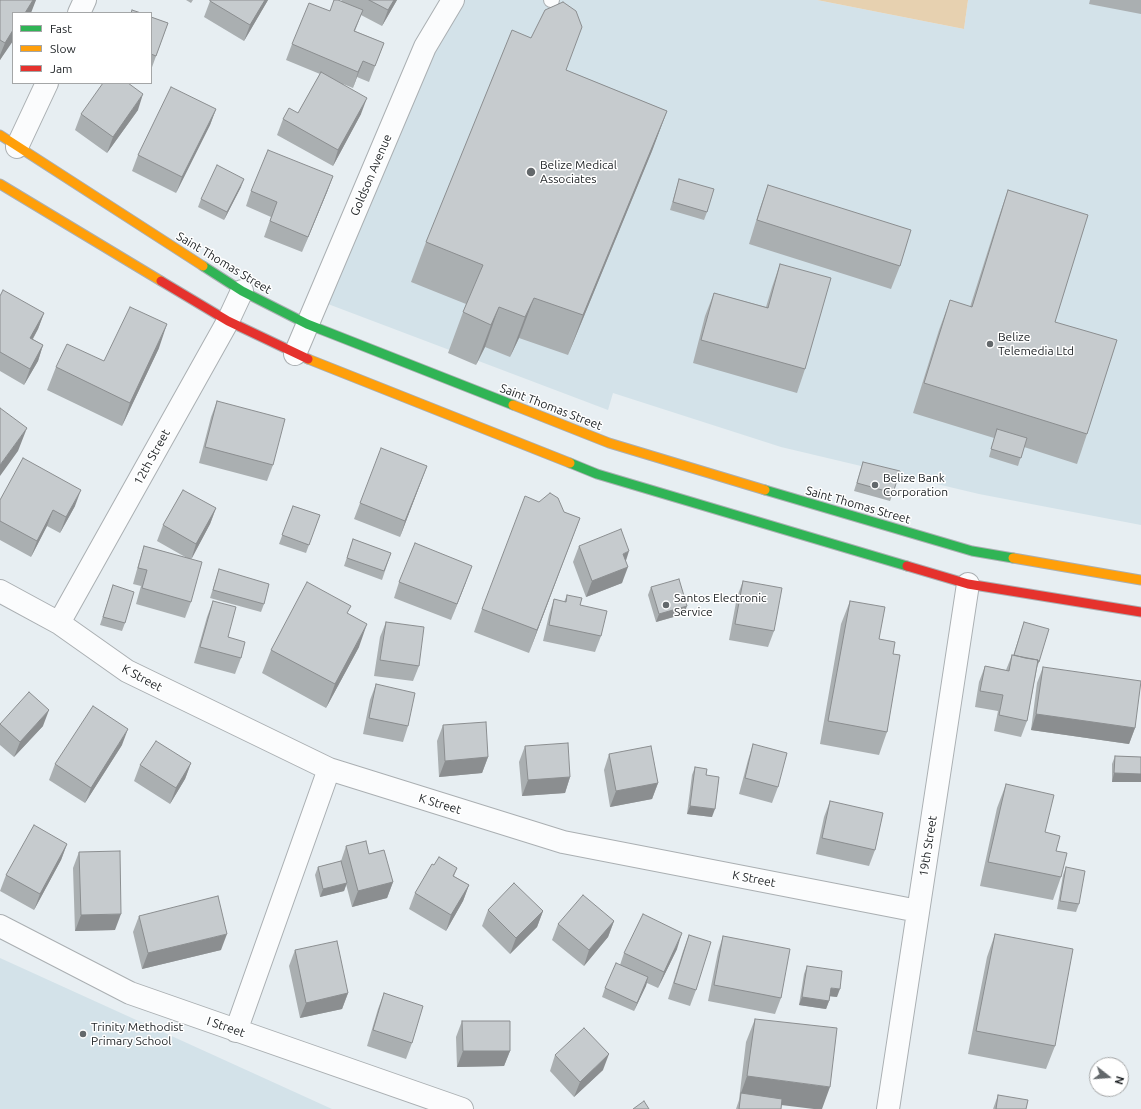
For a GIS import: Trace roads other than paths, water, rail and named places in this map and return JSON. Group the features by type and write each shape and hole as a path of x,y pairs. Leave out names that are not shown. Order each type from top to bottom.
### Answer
{"street":[{"path":"79,12 85,0"},
{"name":"Goldson Avenue","path":"295,354 425,47 454,0"},
{"path":"9,141 46,84"},
{"name":"Saint Thomas Street","path":"9,141 242,291 307,324 609,443 838,516 972,551 1141,580"},
{"path":"0,184 228,321 295,354 597,474 831,539 968,584 1141,612"},
{"name":"12th Street","path":"59,623 228,321 242,291"},
{"name":"19th Street","path":"888,1109 968,584"},
{"name":"K Street","path":"0,591 59,623 127,671 328,769 564,842 918,911"},
{"path":"236,1031 328,769"},
{"name":"I Street","path":"0,926 130,993 462,1109"}],"place":[{"name":"Belize Medical Associates","path":"531,172"},
{"name":"Belize Telemedia Ltd","path":"990,344"},
{"name":"Belize Bank Corporation","path":"875,485"},
{"name":"Santos Electronic Service","path":"666,605"},
{"name":"Trinity Methodist Primary School","path":"83,1034"}]}
